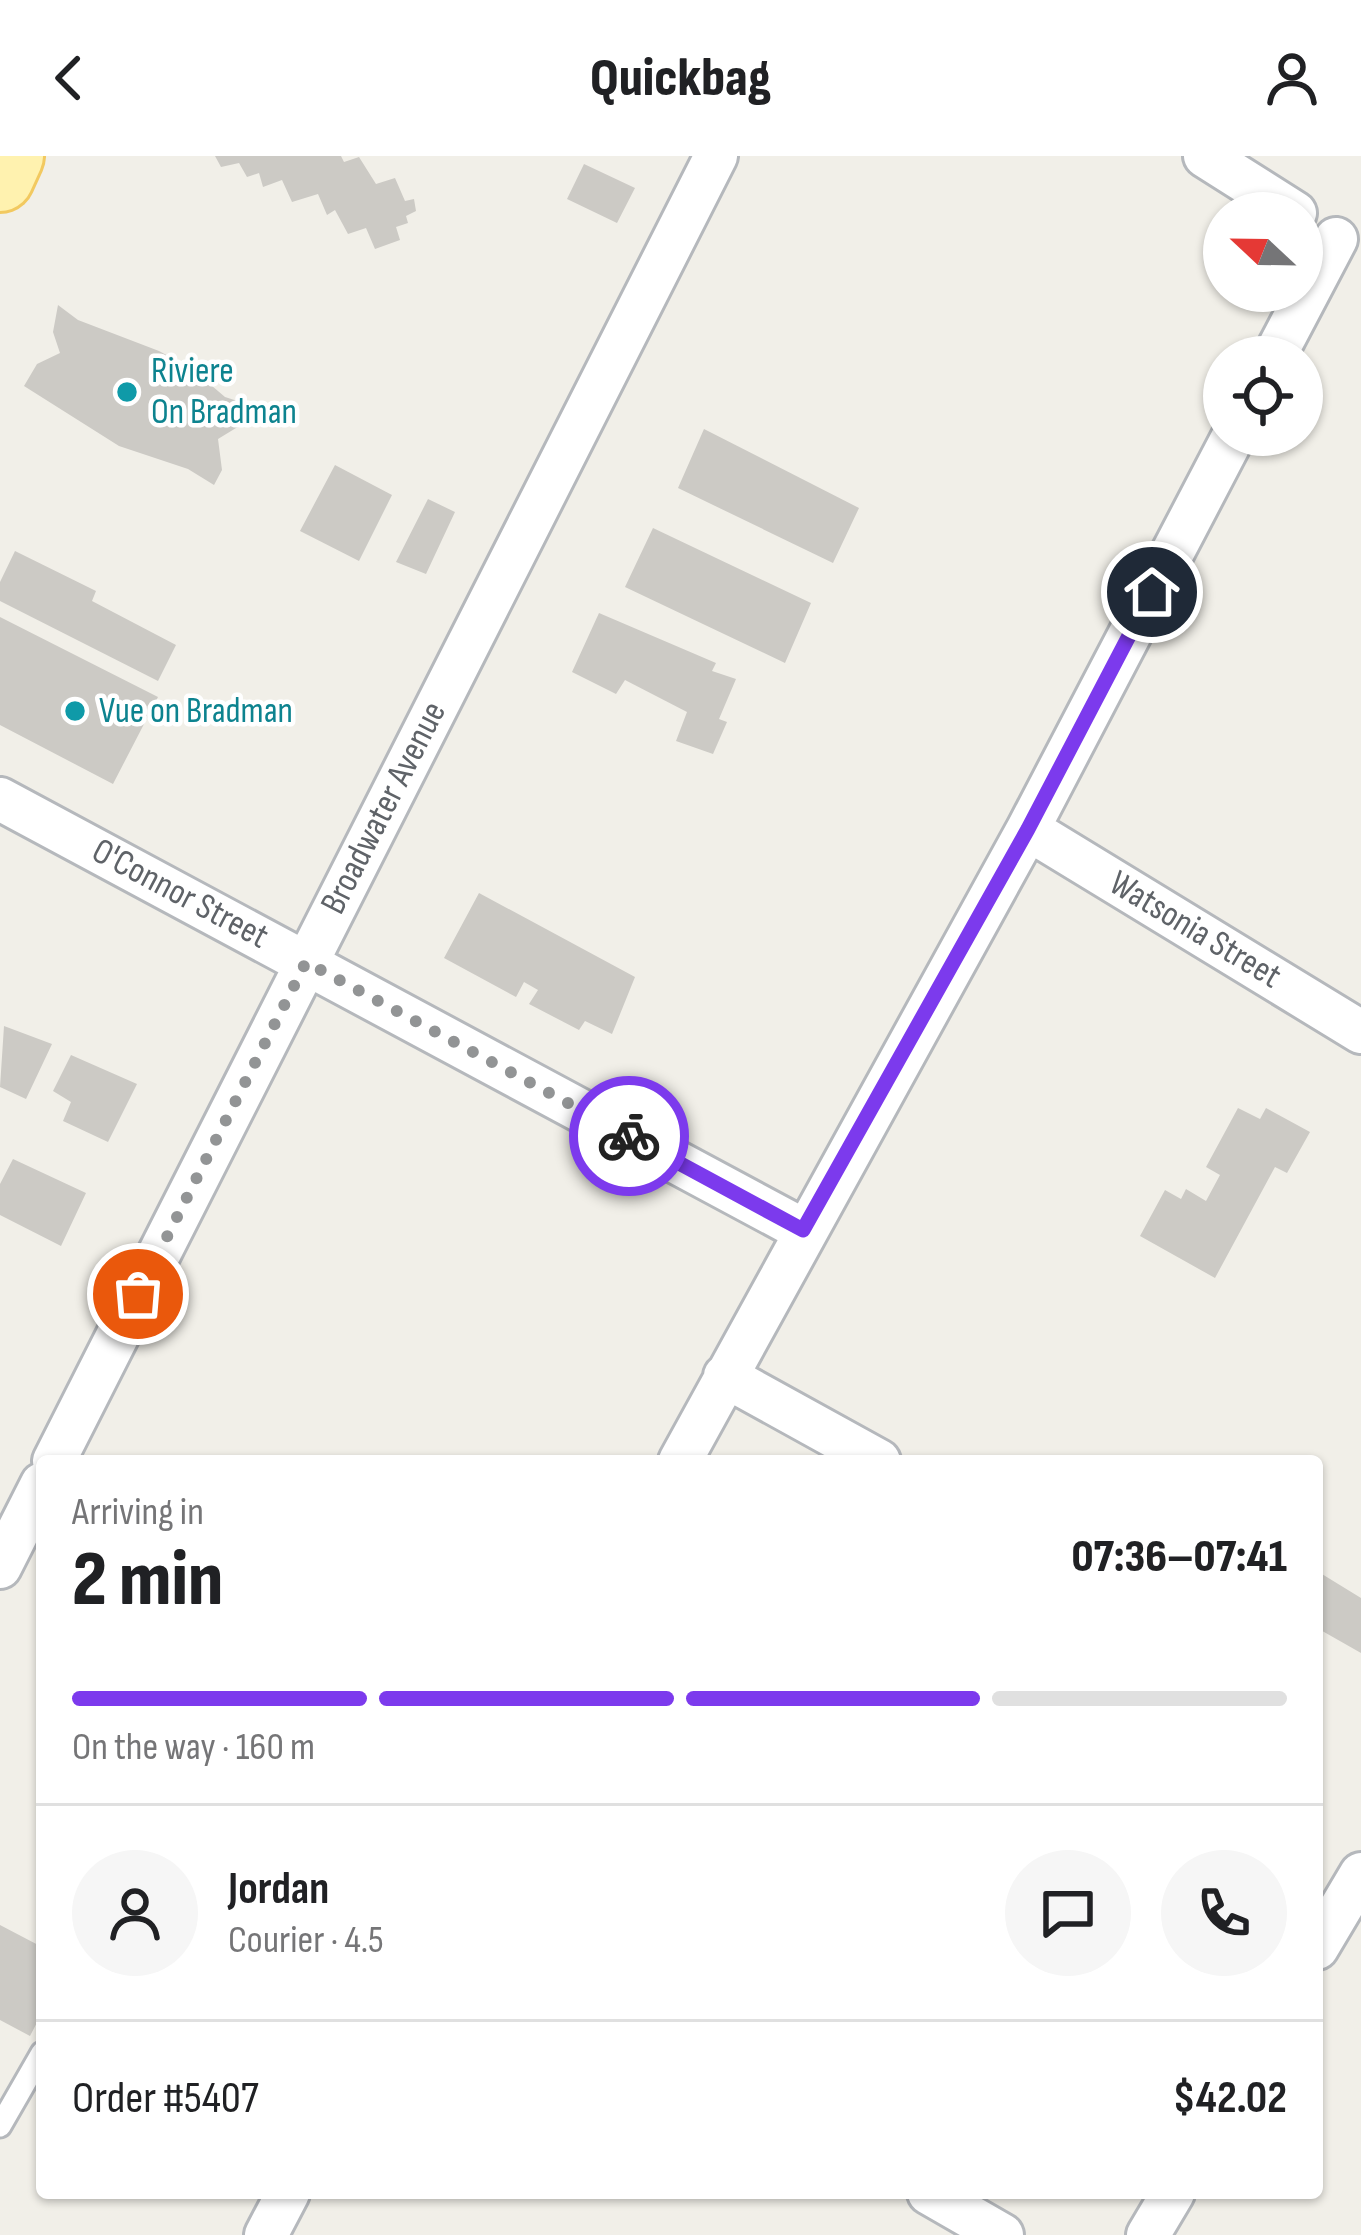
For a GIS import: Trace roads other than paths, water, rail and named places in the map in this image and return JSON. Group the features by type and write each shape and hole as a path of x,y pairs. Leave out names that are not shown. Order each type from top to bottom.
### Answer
{"main road":[{"path":"0,178 10,156"}],"street":[{"name":"Broadwater Avenue","path":"57,1455 716,156"},
{"path":"1205,156 1324,231 1282,336"},
{"path":"683,1455 803,1230 1028,829 1223,456"},
{"name":"O'Connor Street","path":"0,799 803,1230"},
{"name":"Watsonia Street","path":"1028,829 1361,1032"},
{"path":"725,1376 867,1455"},
{"path":"0,1567 36,1496"},
{"path":"1323,1938 1361,1874"},
{"path":"266,2235 286,2199"},
{"path":"939,2199 1002,2235"},
{"path":"1148,2235 1169,2199"}],"lane":[{"path":"0,2126 36,2063"}],"place":[{"name":"Riviere On Bradman","path":"127,392"},
{"name":"Vue on Bradman","path":"75,711"}]}
